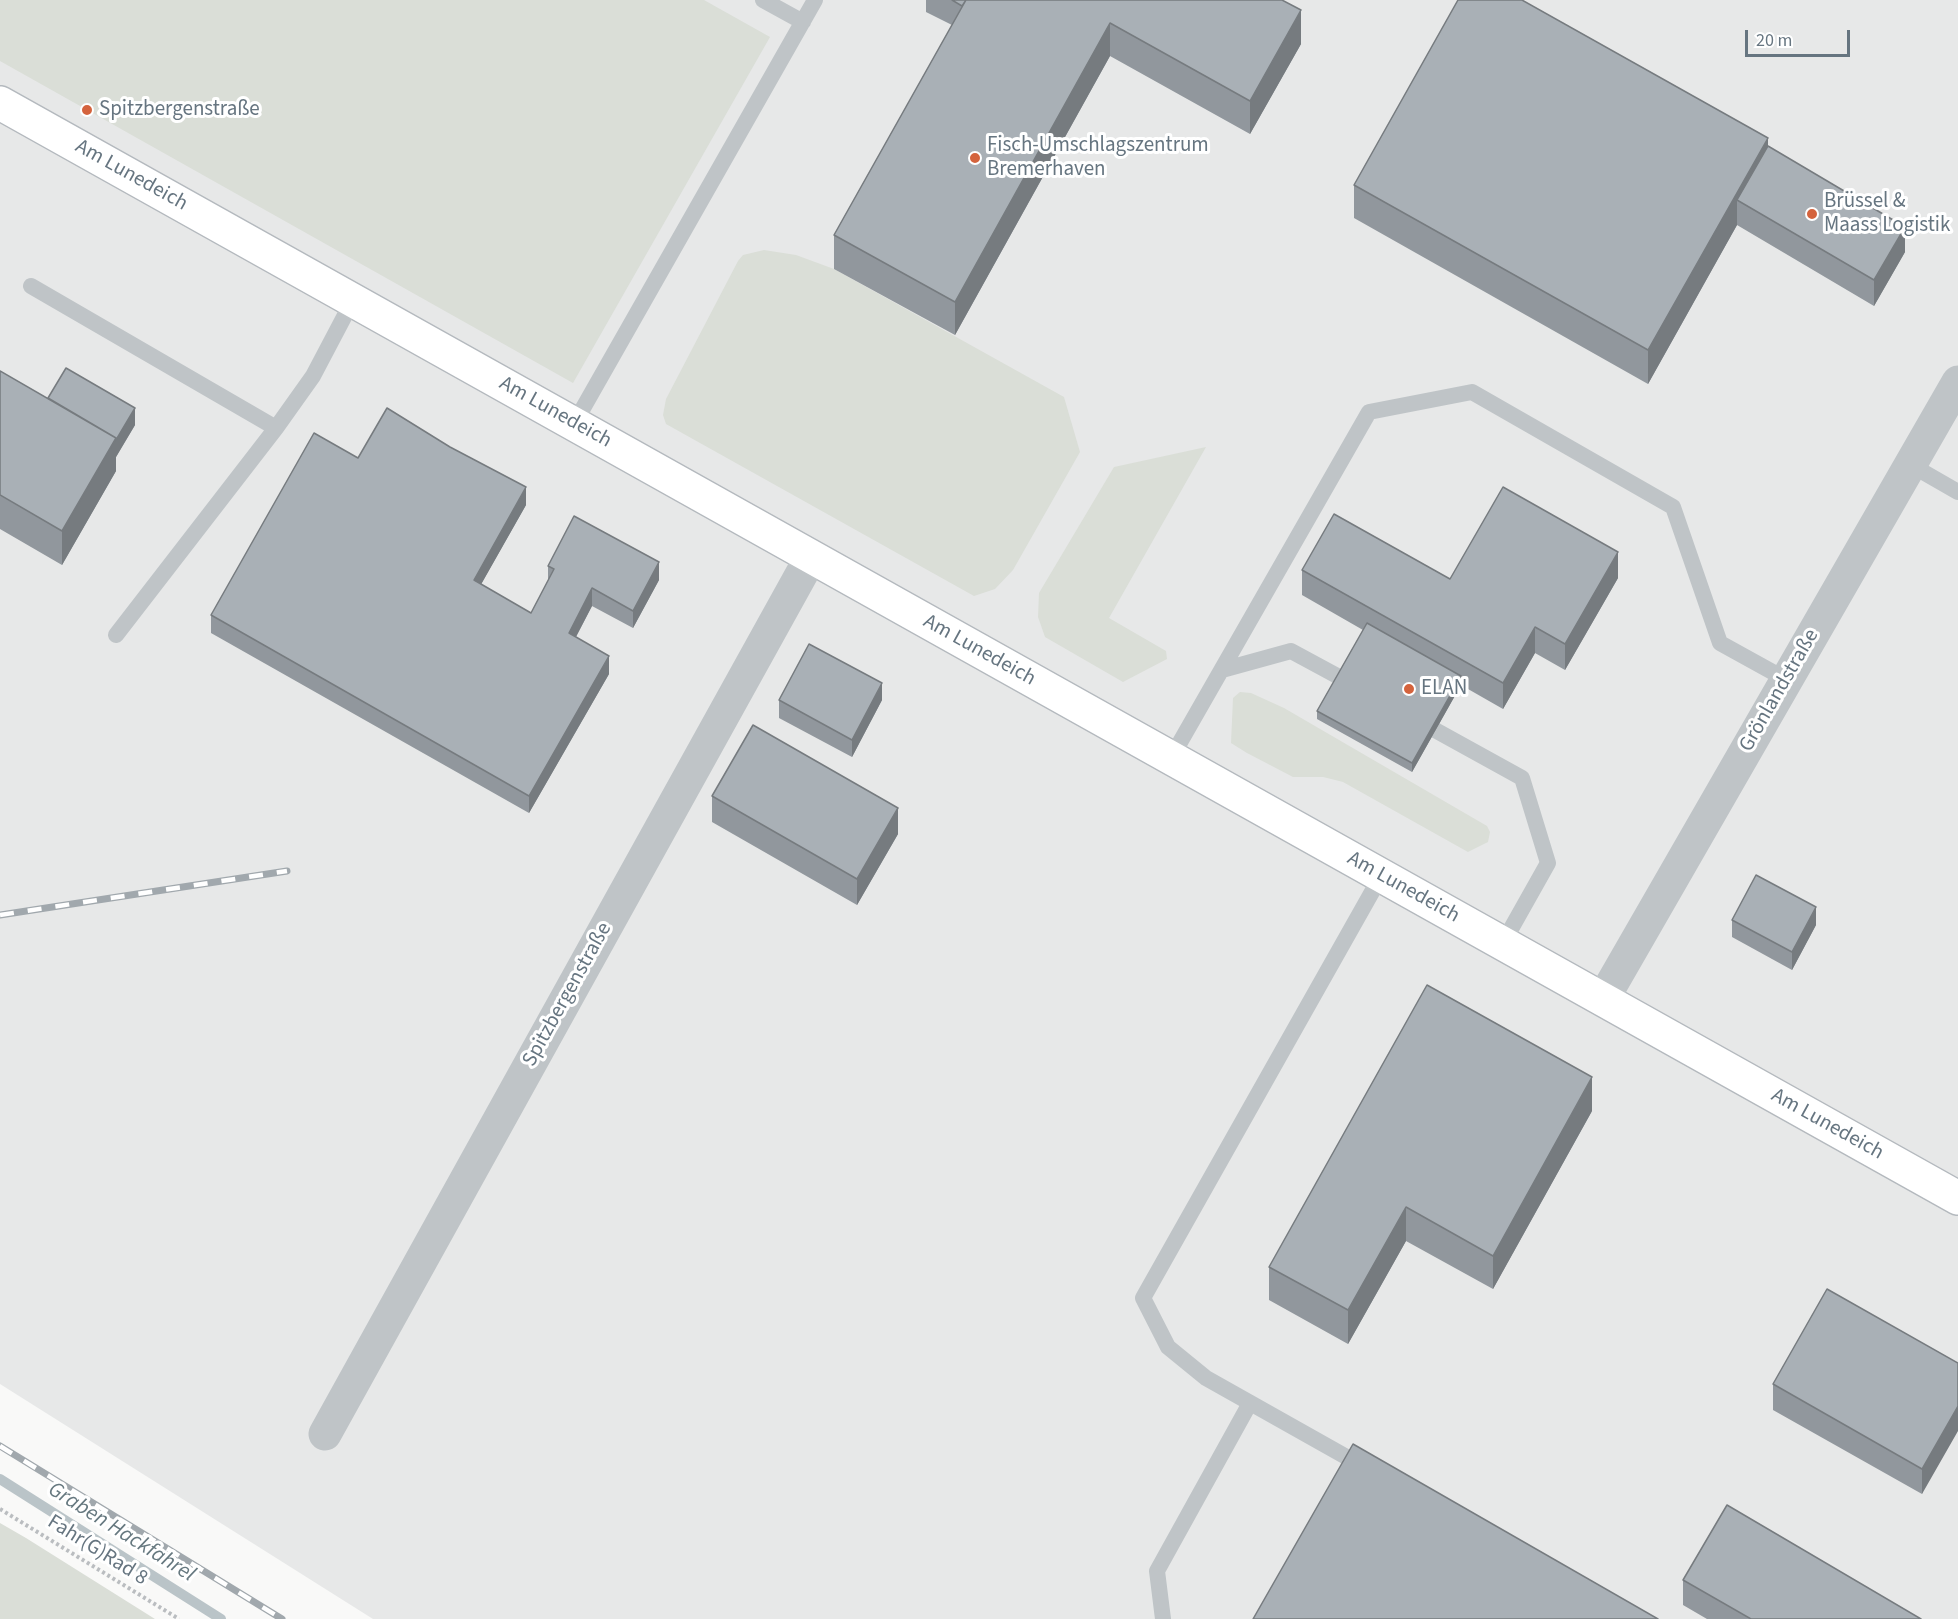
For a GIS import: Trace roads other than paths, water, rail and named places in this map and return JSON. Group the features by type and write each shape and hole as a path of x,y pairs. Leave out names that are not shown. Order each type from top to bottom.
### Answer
{"street":[{"name":"Am Lunedeich","path":"0,103 1958,1198"},
{"name":"Grönlandstraße","path":"1603,999 1958,382"},
{"name":"Spitzbergenstraße","path":"324,1434 811,557"}],"lane":[{"path":"763,0 803,22"},
{"path":"574,424 815,0"},
{"path":"31,286 276,428"},
{"path":"116,635 276,428 313,376 353,300"},
{"path":"1172,758 1369,412 1473,392 1673,507 1720,642 1787,680"},
{"path":"1911,465 1958,492"},
{"path":"1222,670 1291,651 1341,678"},
{"path":"1435,730 1522,778 1548,863 1503,943"},
{"path":"1381,876 1143,1298 1168,1347 1206,1378 1386,1479"},
{"path":"1163,1619 1157,1571 1250,1403"}],"waterway":[{"name":"Graben Hackfahrel","path":"0,1479 221,1619"}],"railway":[{"path":"0,915 287,871"},
{"path":"0,1446 282,1619"}],"place":[{"name":"Spitzbergenstraße","path":"87,110"},
{"name":"Fisch-Umschlagszentrum Bremerhaven","path":"975,158"},
{"name":"Brüssel & Maass Logistik","path":"1812,214"},
{"name":"ELAN","path":"1409,689"}]}
